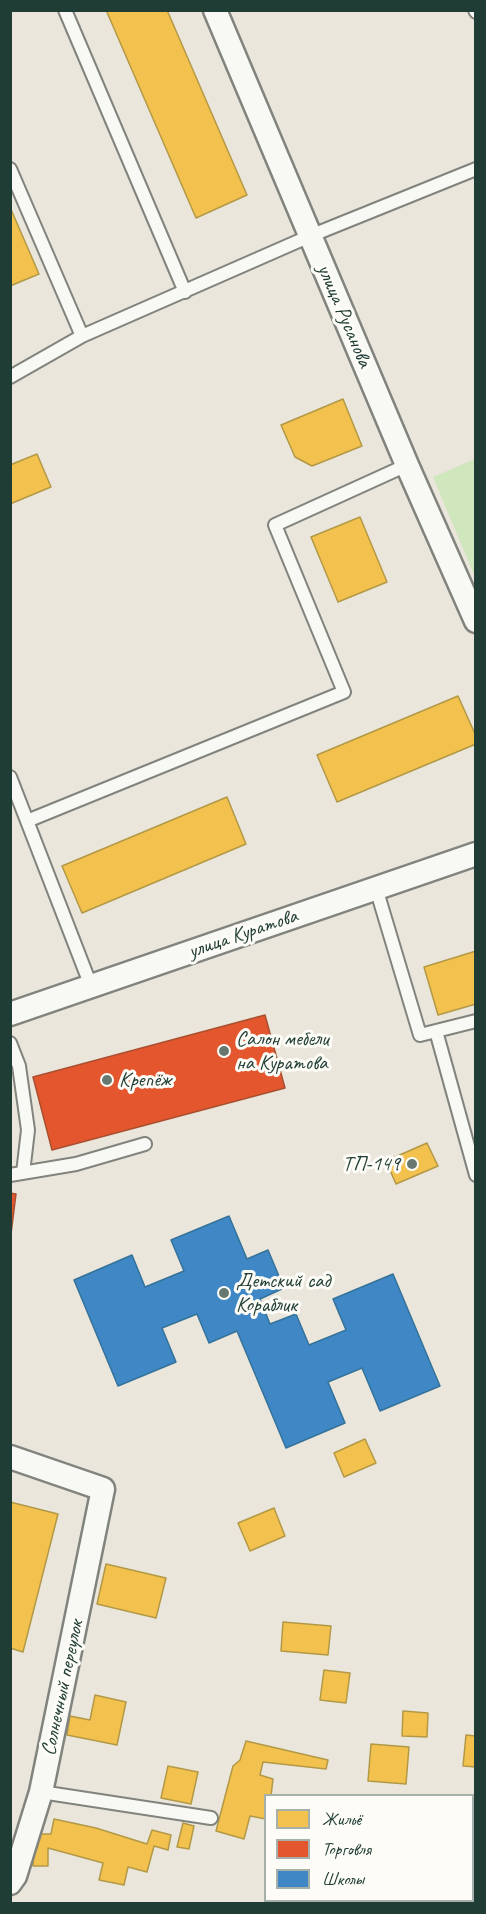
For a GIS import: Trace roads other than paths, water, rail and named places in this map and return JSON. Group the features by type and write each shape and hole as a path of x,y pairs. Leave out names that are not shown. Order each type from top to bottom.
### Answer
{"street":[{"name":"улица Русанова","path":"215,10 407,465 476,621"},
{"name":"улица Куратова","path":"10,1014 476,854"},
{"name":"Солнечный переулок","path":"10,1456 104,1489 41,1792 15,1876 10,1883"}],"lane":[{"path":"65,10 185,292"},
{"path":"10,377 82,336 310,236 476,169"},
{"path":"10,170 82,336"},
{"path":"27,820 344,692 275,525 407,465"},
{"path":"10,777 91,986"},
{"path":"376,888 420,1035 476,1021"},
{"path":"436,1031 476,1175"},
{"path":"10,1043 19,1066 28,1130 17,1174 76,1164 145,1144"},
{"path":"41,1792 211,1818"}],"place":[{"name":"Салон мебели на Куратова","path":"224,1051"},
{"name":"Крепёж","path":"107,1080"},
{"name":"ТП-149","path":"412,1164"},
{"name":"Детский сад Кораблик","path":"224,1293"}]}
